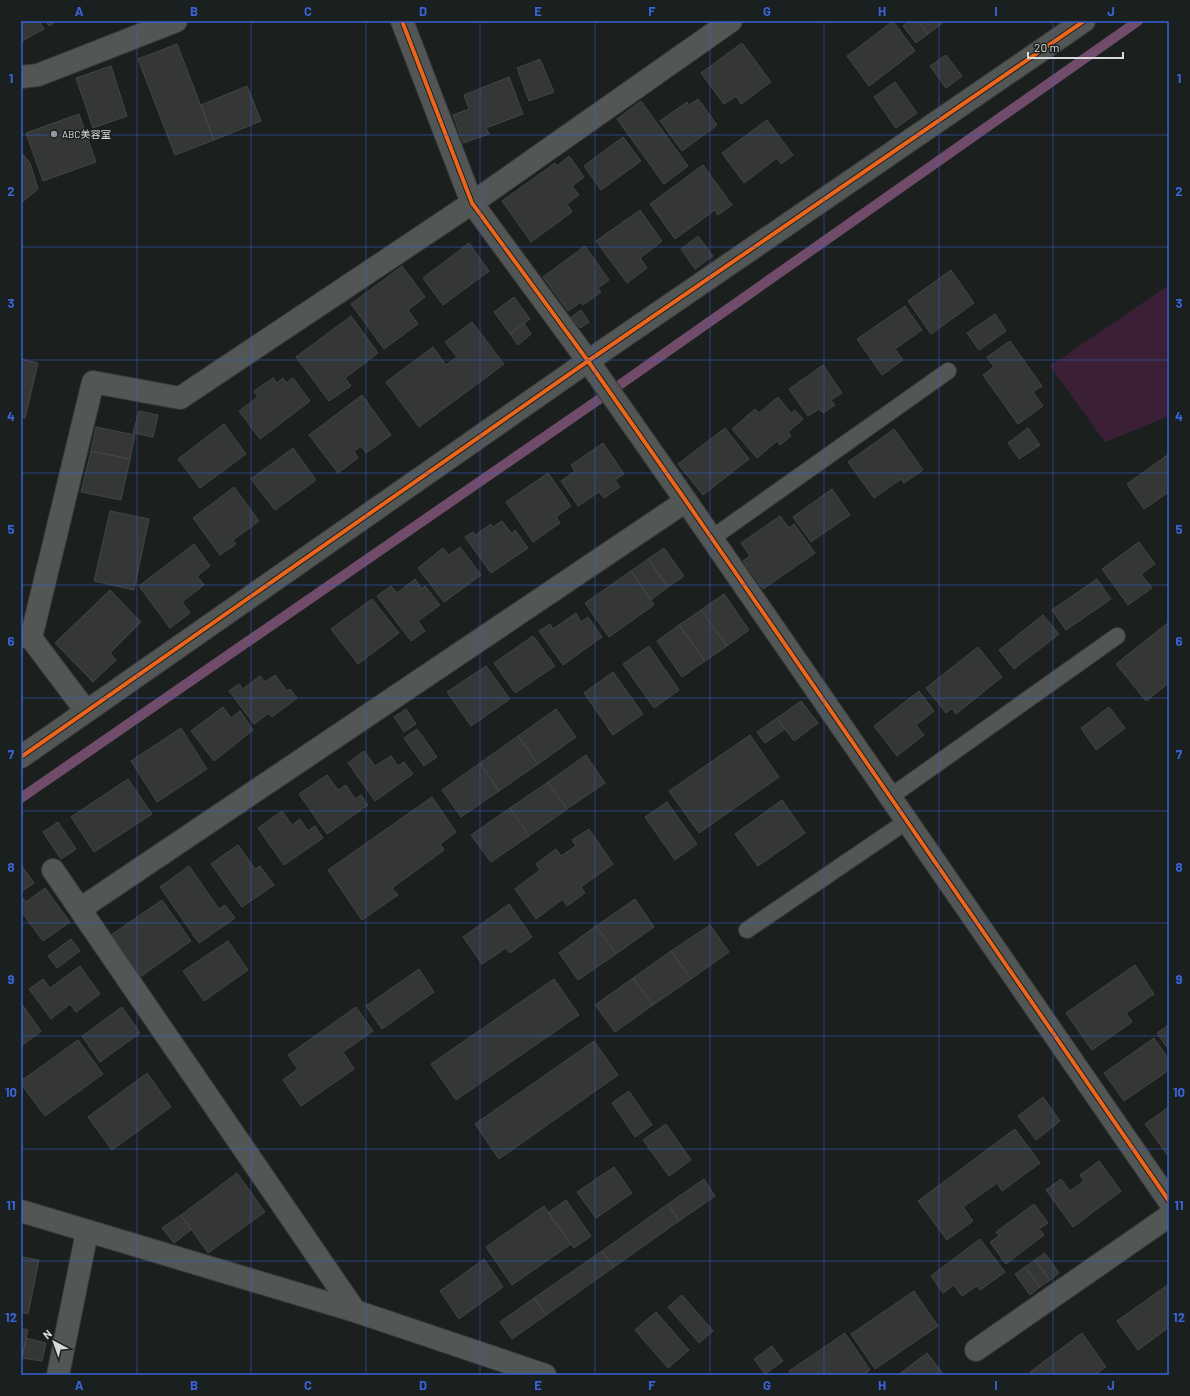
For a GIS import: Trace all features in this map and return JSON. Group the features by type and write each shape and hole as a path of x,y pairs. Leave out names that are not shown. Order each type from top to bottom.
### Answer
{"street":[{"path":"21,77 38,75 176,21"},
{"path":"402,21 472,203 588,361 712,538 1169,1201"},
{"path":"86,711 26,637 93,382 180,398 472,203 731,21"},
{"path":"21,757 588,361 1084,21"},
{"path":"80,909 686,501"},
{"path":"53,870 355,1311"},
{"path":"21,1211 355,1311 545,1375"},
{"path":"976,1350 1169,1216"},
{"path":"58,1375 87,1232"}],"lane":[{"path":"712,538 948,371"},
{"path":"890,797 1117,636"},
{"path":"747,930 907,821"}],"shaded area":[{"path":"1169,285 1169,416 1105,442 1050,366"}],"building":[{"path":"21,21 39,21 44,29 22,41"},
{"path":"46,21 57,21 49,26"},
{"path":"893,21 915,51 869,86 847,56"},
{"path":"909,21 918,21 928,34 916,43 903,26"},
{"path":"918,21 945,21 928,34"},
{"path":"742,43 771,82 741,104 736,96 724,104 701,73"},
{"path":"177,44 214,140 175,155 138,59"},
{"path":"946,55 962,76 946,88 930,66"},
{"path":"540,59 554,92 529,101 517,68"},
{"path":"111,66 127,116 93,128 76,78"},
{"path":"509,77 523,114 486,128 489,134 463,143 453,115 469,109 464,95"},
{"path":"895,82 917,113 896,128 874,97"},
{"path":"247,86 261,121 214,140 201,105"},
{"path":"698,99 717,125 682,151 660,121 687,102 689,105"},
{"path":"641,101 688,166 664,184 617,119"},
{"path":"79,114 96,162 43,181 26,133"},
{"path":"767,120 793,155 781,164 777,158 744,183 722,153"},
{"path":"623,137 641,161 601,190 584,166"},
{"path":"21,152 30,163 38,189 21,203"},
{"path":"569,156 584,177 572,186 579,195 567,204 572,212 531,242 502,201 555,163 557,166"},
{"path":"703,165 732,205 718,215 715,210 675,239 650,204"},
{"path":"640,210 662,241 640,258 647,268 627,283 596,241"},
{"path":"698,236 713,256 695,269 681,249"},
{"path":"469,243 489,271 443,305 423,278"},
{"path":"585,246 609,280 598,288 601,292 583,305 581,302 568,311 543,277"},
{"path":"402,266 425,297 408,310 418,324 384,349 351,304"},
{"path":"951,270 974,303 931,334 908,301"},
{"path":"514,297 530,319 510,334 494,312"},
{"path":"905,306 922,330 895,349 903,360 882,375 857,339"},
{"path":"581,310 589,322 580,328 571,317"},
{"path":"995,314 1006,331 979,350 967,333"},
{"path":"351,316 378,353 345,378 351,386 329,401 296,357"},
{"path":"472,322 504,364 419,427 386,382 433,347 446,365 457,357 445,342"},
{"path":"524,323 531,334 518,345 510,334"},
{"path":"1010,341 1042,386 1033,392 1043,406 1018,424 983,375 994,367 987,357"},
{"path":"21,359 38,363 25,418 21,417"},
{"path":"823,365 842,393 831,400 835,405 823,413 819,409 808,416 789,389"},
{"path":"273,378 277,383 283,378 286,383 293,378 310,401 260,439 239,411 258,397 254,391"},
{"path":"362,395 391,435 366,453 361,446 354,451 358,458 338,473 309,435"},
{"path":"778,397 791,413 795,410 803,419 788,432 791,436 780,445 777,441 757,458 732,429 755,409 759,413"},
{"path":"139,411 158,415 153,437 133,433"},
{"path":"224,424 246,454 200,488 178,459"},
{"path":"96,427 135,435 130,459 91,451"},
{"path":"725,428 749,459 703,495 678,464"},
{"path":"1028,428 1040,445 1019,459 1008,443"},
{"path":"894,429 923,470 904,483 901,479 874,498 848,462"},
{"path":"603,443 624,474 615,480 620,487 604,498 599,492 578,506 561,481 575,471 571,465"},
{"path":"293,448 316,480 275,510 251,479"},
{"path":"91,451 130,459 121,500 81,492"},
{"path":"1169,454 1169,492 1144,509 1127,484"},
{"path":"548,473 571,506 556,517 560,523 533,542 506,502"},
{"path":"234,487 259,521 233,540 236,544 220,555 193,518"},
{"path":"832,489 850,515 811,542 793,517"},
{"path":"110,511 149,519 134,590 94,581"},
{"path":"780,516 789,528 794,524 815,553 763,589 743,561 750,556 741,543"},
{"path":"502,521 512,534 515,530 528,548 491,573 465,537 473,532 475,535 491,524 493,527"},
{"path":"1139,542 1155,564 1141,574 1152,588 1128,605 1102,569"},
{"path":"194,544 210,566 197,576 204,585 182,602 190,613 170,628 139,586"},
{"path":"460,547 481,575 444,602 418,568 443,548 449,555"},
{"path":"664,548 684,576 668,587 648,559"},
{"path":"648,559 668,587 651,600 631,571"},
{"path":"631,571 654,605 609,637 585,603"},
{"path":"415,579 422,589 425,586 440,605 418,621 425,631 411,641 377,596 391,586 397,593"},
{"path":"1097,579 1111,599 1066,630 1052,610"},
{"path":"110,590 141,622 110,653 116,660 93,682 55,643"},
{"path":"724,594 749,630 727,646 701,610"},
{"path":"372,599 399,633 358,664 331,629"},
{"path":"701,610 727,646 705,661 679,625"},
{"path":"576,613 581,622 588,617 602,637 563,665 539,631 550,624 553,629"},
{"path":"1043,615 1059,634 1014,669 999,650"},
{"path":"1169,622 1169,683 1146,701 1116,664"},
{"path":"679,625 705,661 682,677 657,641"},
{"path":"533,636 555,666 515,693 494,663"},
{"path":"649,646 679,690 654,708 623,664"},
{"path":"978,647 1002,677 956,714 952,708 946,713 926,688"},
{"path":"486,666 510,699 471,726 447,692"},
{"path":"613,672 643,714 613,735 584,693"},
{"path":"275,675 287,691 290,689 297,698 272,717 269,713 254,724 229,691 239,684 243,689 260,676 265,682"},
{"path":"919,691 934,711 916,725 924,735 897,756 874,726"},
{"path":"801,701 818,723 794,741 777,718"},
{"path":"223,707 231,718 240,711 253,730 214,761 191,731"},
{"path":"1109,707 1125,728 1096,750 1081,728"},
{"path":"406,709 416,724 404,732 394,717"},
{"path":"556,709 576,737 538,764 518,736"},
{"path":"777,718 785,729 765,743 757,732"},
{"path":"181,728 207,769 157,802 131,761"},
{"path":"417,729 437,757 424,766 404,738"},
{"path":"750,735 779,777 699,833 669,791"},
{"path":"518,736 538,764 499,791 480,763"},
{"path":"364,751 375,766 391,756 398,766 404,762 413,774 375,801 348,763"},
{"path":"586,755 605,783 567,809 548,782"},
{"path":"480,763 499,791 461,817 442,790"},
{"path":"327,775 338,790 346,785 355,799 361,795 368,805 327,834 299,794"},
{"path":"128,779 152,814 94,852 71,817"},
{"path":"548,782 567,809 529,836 510,808"},
{"path":"432,797 456,832 440,844 444,850 392,888 398,895 362,920 328,870"},
{"path":"782,800 805,833 758,866 735,834"},
{"path":"667,802 697,844 675,860 645,817"},
{"path":"510,808 529,836 491,862 471,835"},
{"path":"282,811 292,825 300,819 308,831 315,826 323,838 284,865 258,828"},
{"path":"58,822 76,849 61,859 43,832"},
{"path":"589,829 613,864 581,887 585,893 567,906 563,899 536,919 515,889 540,870 536,864 556,849 561,856 576,846 572,840"},
{"path":"238,845 255,869 260,866 274,885 242,907 211,864"},
{"path":"21,865 34,883 21,892"},
{"path":"189,866 219,909 225,905 235,918 199,943 160,887"},
{"path":"45,888 70,922 43,941 21,911 21,896 26,902"},
{"path":"635,899 654,927 616,954 596,926"},
{"path":"162,900 191,941 140,977 111,935"},
{"path":"509,904 532,937 510,953 506,948 482,964 463,937"},
{"path":"710,925 729,952 691,979 671,951"},
{"path":"596,926 616,954 578,980 559,953"},
{"path":"71,939 80,951 57,968 48,956"},
{"path":"228,941 248,970 204,1001 183,971"},
{"path":"671,951 691,979 653,1005 633,978"},
{"path":"1135,965 1154,994 1126,1013 1132,1022 1092,1050 1066,1013"},
{"path":"80,966 100,994 76,1012 70,1004 51,1019 29,989 43,979 50,988"},
{"path":"419,969 434,992 382,1029 366,1006"},
{"path":"633,978 653,1005 615,1032 595,1005"},
{"path":"554,979 579,1015 456,1100 431,1064"},
{"path":"21,1003 41,1031 21,1046"},
{"path":"122,1007 140,1033 100,1062 82,1036"},
{"path":"356,1007 373,1031 343,1052 354,1069 301,1106 283,1080 298,1069 288,1055"},
{"path":"1169,1025 1169,1050 1157,1033"},
{"path":"1154,1038 1169,1060 1169,1070 1124,1101 1104,1073"},
{"path":"78,1040 103,1074 45,1116 21,1084 21,1081"},
{"path":"594,1041 618,1075 499,1159 475,1124"},
{"path":"147,1073 171,1107 112,1150 88,1117"},
{"path":"629,1091 652,1125 635,1137 612,1103"},
{"path":"1043,1097 1060,1121 1036,1140 1018,1116"},
{"path":"1169,1107 1169,1157 1145,1124"},
{"path":"666,1124 691,1160 669,1176 643,1140"},
{"path":"1015,1129 1040,1163 1002,1191 997,1183 963,1207 973,1221 947,1240 918,1201"},
{"path":"1099,1161 1121,1191 1073,1227 1046,1190 1061,1179 1070,1191 1084,1181 1080,1175"},
{"path":"614,1167 632,1193 596,1218 577,1192"},
{"path":"237,1173 265,1212 208,1253 181,1215"},
{"path":"704,1179 715,1196 679,1221 668,1204"},
{"path":"566,1200 591,1236 574,1248 548,1213"},
{"path":"668,1204 679,1221 614,1267 602,1251"},
{"path":"1034,1204 1048,1223 1039,1229 1044,1235 1006,1264 990,1242 999,1236 996,1232"},
{"path":"544,1206 571,1244 512,1285 486,1247"},
{"path":"181,1215 191,1230 174,1243 162,1228"},
{"path":"980,1239 1005,1272 980,1290 977,1286 962,1296 954,1285 943,1293 931,1276"},
{"path":"602,1251 614,1267 546,1315 534,1298"},
{"path":"1045,1253 1059,1273 1050,1280 1035,1260"},
{"path":"21,1257 39,1260 28,1314 21,1312"},
{"path":"484,1259 503,1287 459,1319 440,1291"},
{"path":"1035,1260 1050,1280 1040,1287 1025,1267"},
{"path":"1025,1267 1040,1287 1030,1295 1015,1274"},
{"path":"1169,1284 1169,1327 1138,1350 1117,1321"},
{"path":"914,1291 938,1326 875,1369 851,1334"},
{"path":"682,1295 713,1331 699,1343 668,1307"},
{"path":"534,1298 546,1315 512,1339 500,1322"},
{"path":"656,1312 689,1350 668,1368 635,1330"},
{"path":"21,1328 28,1330 21,1362"},
{"path":"845,1333 870,1370 863,1375 791,1375 789,1371"},
{"path":"1082,1333 1106,1367 1096,1374 1097,1375 1032,1375 1030,1372"},
{"path":"26,1338 46,1343 42,1361 22,1358"},
{"path":"772,1346 783,1361 765,1374 754,1359"},
{"path":"927,1353 944,1375 898,1375"}],"waterway":[{"path":"618,386 1138,21"},
{"path":"21,798 601,398"}],"cycle path":[{"path":"402,21 472,203 588,361 686,501 1169,1201"},
{"path":"21,757 588,361 1084,21"}],"place":[{"name":"ABC美容室","path":"54,134"}]}
